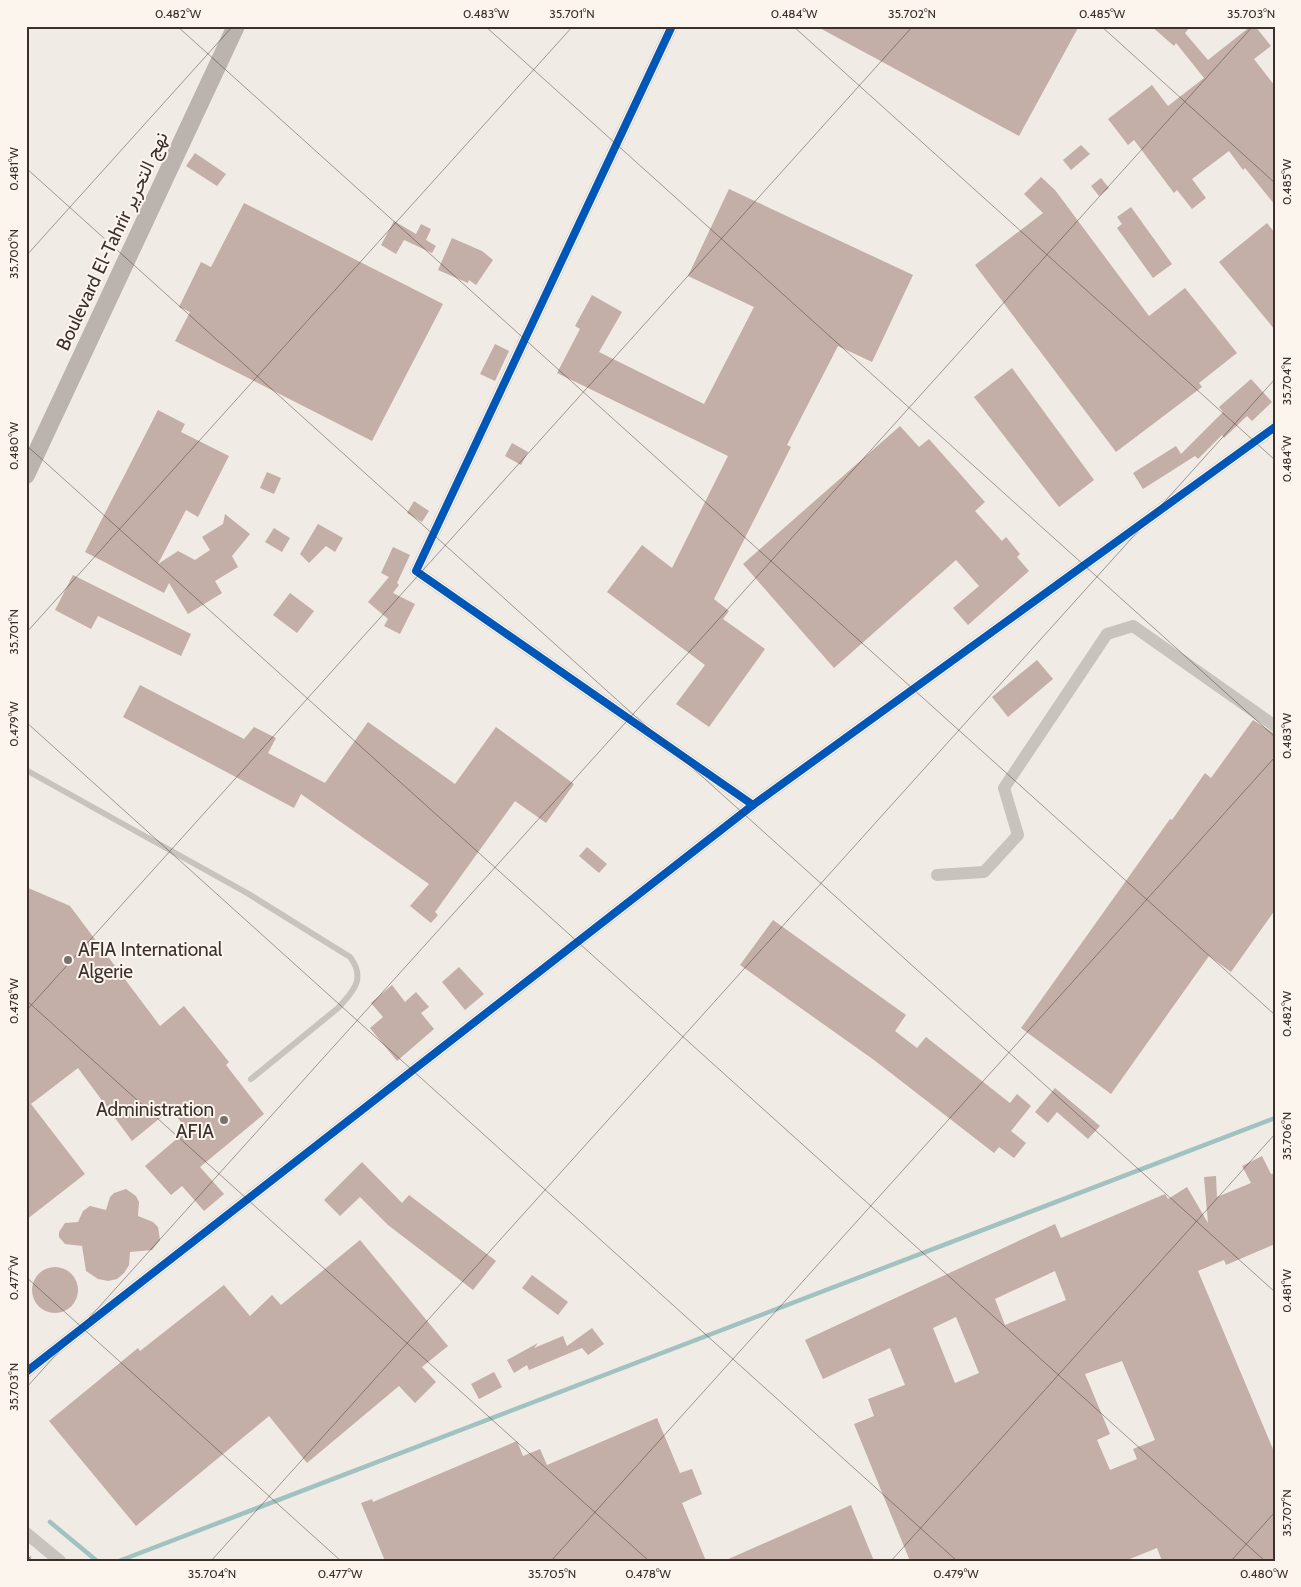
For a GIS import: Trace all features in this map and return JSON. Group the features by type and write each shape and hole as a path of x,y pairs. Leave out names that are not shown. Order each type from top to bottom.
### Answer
{"main road":[{"name":"Boulevard El-Tahrir نهج التحرير","path":"26,475 236,26"}],"street":[{"path":"672,26 416,571 753,806"},
{"path":"26,1372 753,806 1275,426"},
{"path":"937,875 984,872 1018,835 1004,788 1107,634 1133,626 1275,726"},
{"path":"26,1533 60,1561"}],"lane":[{"path":"26,770 247,892 350,956 357,966 358,981 350,995 338,1008 251,1079"}],"building":[{"path":"816,26 1079,26 1019,136"},
{"path":"1151,26 1191,26 1185,33 1208,60 1251,26 1255,26 1271,46 1254,59 1275,86 1275,205 1245,168 1243,170 1229,151 1192,179 1206,198 1192,209 1177,190 1174,193 1134,140 1128,145 1108,119 1152,85 1168,106 1204,78 1176,43 1174,46"},
{"path":"1081,145 1090,154 1071,170 1063,160"},
{"path":"195,153 226,174 217,186 186,166"},
{"path":"1041,177 1055,190 1149,316 1185,288 1237,353 1199,383 1202,387 1116,452 975,265 1043,213 1024,194"},
{"path":"1101,178 1109,188 1099,196 1091,186"},
{"path":"729,189 913,275 872,362 838,346 787,445 791,447 714,599 729,611 723,619 765,649 709,727 676,704 705,665 607,592 642,545 672,568 728,456 557,373 580,329 575,326 592,295 622,312 599,352 704,404 754,307 688,276"},
{"path":"244,203 443,304 372,441 175,341 190,312 179,307 201,262 211,267"},
{"path":"1131,207 1172,264 1153,278 1117,228 1122,224 1117,217"},
{"path":"394,221 416,234 421,224 431,229 426,240 436,246 432,253 404,240 396,254 381,245"},
{"path":"1267,223 1275,233 1275,330 1219,262"},
{"path":"452,238 482,251 493,260 476,285 469,280 468,283 438,270"},
{"path":"495,344 509,351 495,381 480,374"},
{"path":"1012,368 1094,480 1059,507 974,397"},
{"path":"1251,379 1272,402 1252,421 1247,416 1224,438 1222,435 1198,459 1195,456 1143,489 1133,473 1176,446 1181,454 1223,412 1219,407"},
{"path":"158,410 185,424 181,432 229,456 198,517 186,510 158,564 178,551 195,560 210,550 202,537 223,524 225,514 250,534 232,556 238,567 215,581 222,593 188,614 169,583 164,593 85,552"},
{"path":"900,426 919,447 929,439 985,502 975,511 1002,541 1006,537 1020,554 1017,557 1029,571 968,625 953,608 979,586 956,560 834,668 743,564"},
{"path":"512,443 528,452 521,465 505,456"},
{"path":"267,472 281,478 274,494 260,488"},
{"path":"414,501 429,511 422,522 407,513"},
{"path":"318,524 343,538 335,552 326,546 309,563 300,554"},
{"path":"274,528 290,538 282,552 265,542"},
{"path":"393,547 410,555 397,583 399,585 393,593 415,604 400,634 384,626 388,619 368,602 389,577 381,573"},
{"path":"73,575 191,634 181,656 98,616 91,629 55,610"},
{"path":"290,593 314,611 297,633 273,615"},
{"path":"1037,660 1053,679 1008,717 992,697"},
{"path":"140,685 244,739 254,727 276,738 268,753 325,783 368,722 455,784 496,727 574,784 546,823 515,801 435,912 438,915 431,923 410,906 429,884 301,794 294,808 123,717"},
{"path":"1253,720 1275,734 1275,910 1231,972 1209,956 1111,1094 1021,1028 1170,819 1172,820 1205,773 1211,778"},
{"path":"587,847 607,864 599,873 579,856"},
{"path":"26,887 70,906 160,1026 184,1006 229,1062 226,1065 264,1114 200,1167 224,1194 204,1211 182,1186 171,1195 145,1166 187,1130 171,1109 132,1141 78,1068 31,1104 85,1174 26,1220"},
{"path":"773,920 906,1015 895,1031 917,1048 926,1037 1010,1103 1017,1094 1031,1106 1011,1131 1026,1143 1014,1158 999,1147 994,1153 874,1060 740,965"},
{"path":"459,967 484,994 465,1010 442,982"},
{"path":"392,985 405,1002 416,992 429,1007 421,1013 434,1029 397,1061 370,1028 383,1017 371,1003"},
{"path":"1055,1088 1100,1126 1088,1139 1057,1112 1048,1123 1035,1112"},
{"path":"1262,1156 1271,1174 1275,1173 1275,1244 1226,1265 1224,1260 1198,1271 1275,1454 1275,1561 1162,1561 1157,1548 1125,1561 910,1561 854,1424 874,1416 868,1399 905,1385 890,1348 823,1379 805,1340 1055,1224 1061,1238 1165,1194 1168,1199 1187,1187 1208,1223 1204,1177 1216,1176 1217,1197 1251,1183 1242,1166","holes":["1055,1271 1066,1300 1005,1325 995,1299","956,1317 979,1373 955,1383 933,1328","1122,1361 1155,1440 1133,1449 1137,1459 1110,1470 1097,1440 1110,1434 1085,1374"]},
{"path":"362,1162 402,1203 409,1195 496,1261 473,1290 388,1225 360,1197 340,1216 324,1200"},
{"path":"126,1189 136,1196 139,1202 138,1216 153,1222 158,1227 160,1240 152,1250 130,1252 129,1265 117,1279 108,1281 98,1279 86,1271 82,1246 65,1244 59,1237 59,1232 65,1223 78,1222 83,1211 90,1206 106,1210 110,1197 114,1193"},
{"path":"360,1240 448,1346 422,1367 436,1382 415,1403 399,1386 307,1463 269,1416 136,1526 49,1421 138,1348 140,1351 224,1285 250,1316 272,1295 281,1305"},
{"path":"55,1267 68,1271 74,1277 78,1290 74,1303 68,1309 55,1313 42,1309 36,1303 32,1290 36,1277 42,1271"},
{"path":"532,1275 568,1302 558,1315 522,1288"},
{"path":"592,1328 604,1344 588,1355 582,1348 529,1370 527,1365 514,1373 507,1360 538,1343 534,1348 563,1336 567,1346"},
{"path":"494,1372 502,1387 479,1399 471,1384"},
{"path":"657,1418 680,1473 692,1469 702,1494 682,1503 706,1561 385,1561 361,1503 372,1499 373,1502 517,1441 523,1456 540,1449 547,1465"},
{"path":"851,1505 874,1561 724,1561"}],"waterway":[{"path":"119,1561 1275,1118"},
{"path":"50,1522 97,1561"}],"railway":[{"path":"26,1554 33,1561"}],"cycle path":[{"path":"672,26 416,571 753,805"},
{"path":"26,1372 753,805 1275,427"}],"place":[{"name":"AFIA International Algerie","path":"68,960"},
{"name":"Administration AFIA","path":"224,1120"}]}
